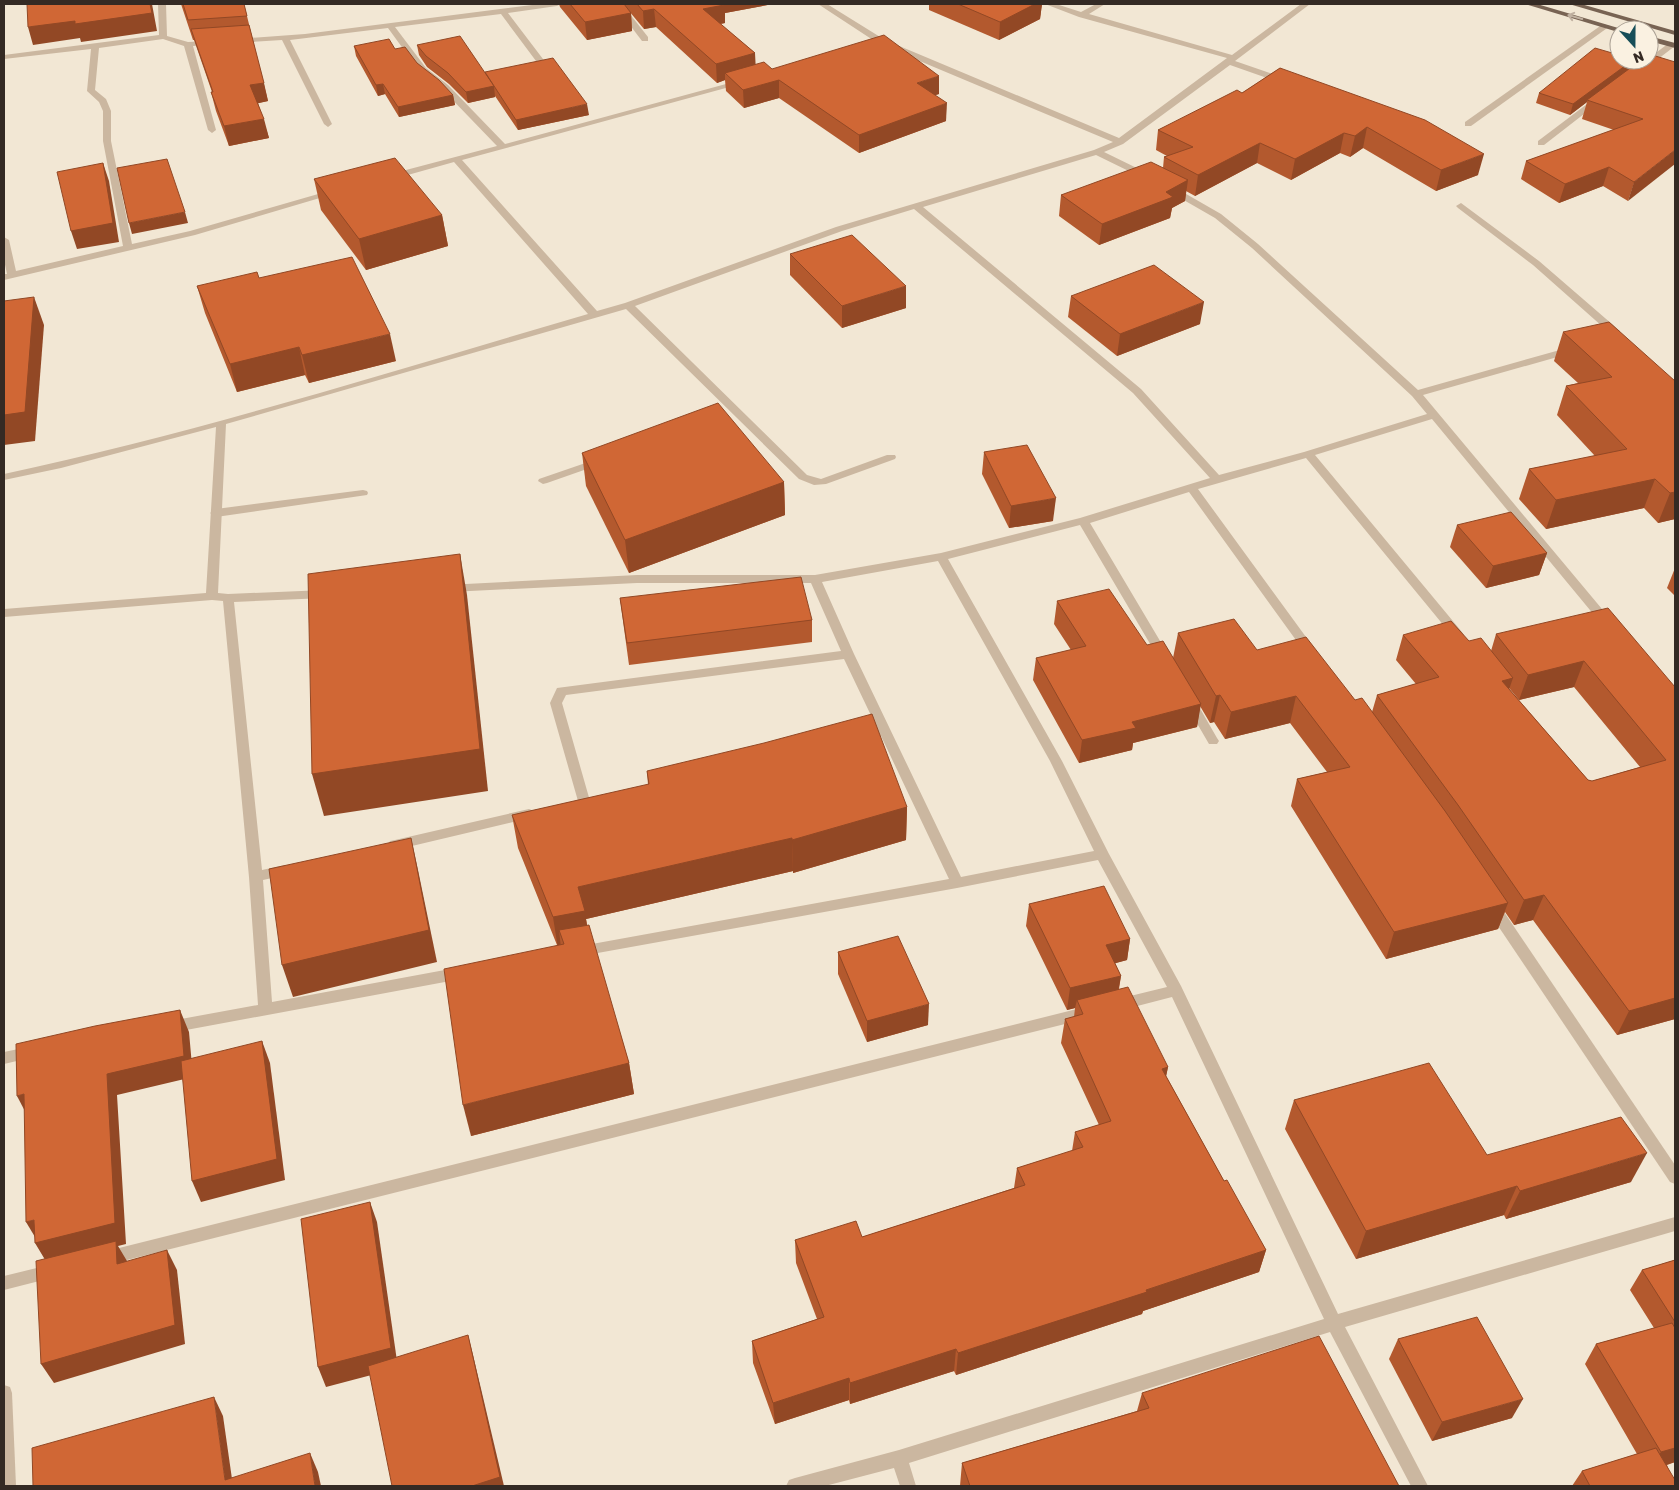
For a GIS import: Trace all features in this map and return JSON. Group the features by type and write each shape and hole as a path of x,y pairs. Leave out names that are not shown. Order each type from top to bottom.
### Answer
{"main road":[{"path":"1529,4 1609,27"},
{"path":"1573,4 1675,33"},
{"path":"1659,41 1674,45"}],"street":[{"path":"162,4 163,37"},
{"path":"227,42 285,38 556,4"},
{"path":"618,4 645,39"},
{"path":"822,4 877,43 1120,142"},
{"path":"1049,4 1232,60 1295,84"},
{"path":"1082,15 1101,4"},
{"path":"4,477 60,465 221,423 595,315 628,305 839,229 918,207 1097,152 1120,142 1306,4"},
{"path":"503,11 542,63"},
{"path":"390,25 424,70 445,87 502,146"},
{"path":"1468,124 1606,26"},
{"path":"4,57 163,37 188,44 217,42"},
{"path":"285,38 328,124"},
{"path":"188,44 212,130"},
{"path":"95,45 91,91 103,101 107,111 108,141 113,178 128,249"},
{"path":"1636,71 1674,45"},
{"path":"379,180 754,80"},
{"path":"1541,143 1606,93"},
{"path":"1097,152 1161,184 1218,216 1255,246 1416,394 1617,634"},
{"path":"456,158 595,315"},
{"path":"4,240 8,276 192,233 341,190"},
{"path":"1460,206 1536,263 1619,339"},
{"path":"918,207 1137,391 1217,479"},
{"path":"628,305 731,412 803,477 814,482 832,479 891,457"},
{"path":"1416,394 1582,347"},
{"path":"438,588 637,579 815,579 941,557 1083,521 1190,487 1308,454 1435,415"},
{"path":"212,596 221,423"},
{"path":"1308,454 1426,593 1468,647"},
{"path":"543,481 607,458"},
{"path":"1190,487 1319,665"},
{"path":"216,513 362,493"},
{"path":"1083,521 1168,665"},
{"path":"941,557 1056,761 1102,854 1176,990 1334,1324 1420,1486"},
{"path":"815,579 884,731 957,882"},
{"path":"4,613 212,596 228,598 338,593"},
{"path":"228,598 256,877 265,1009"},
{"path":"584,801 556,703 561,691 848,654"},
{"path":"1183,690 1213,741"},
{"path":"846,740 884,731"},
{"path":"381,848 546,810"},
{"path":"567,954 1102,854"},
{"path":"256,877 294,868"},
{"path":"1487,899 1675,1176"},
{"path":"158,1029 479,970"},
{"path":"91,1262 1176,990"},
{"path":"4,1058 42,1050"},
{"path":"795,1486 899,1458 1334,1324 1675,1224"},
{"path":"4,1284 72,1266"},
{"path":"4,1393 8,1486"},
{"path":"899,1458 908,1486"}],"building":[{"path":"27,4 150,4 152,13 75,24 75,21 28,27"},
{"path":"183,4 244,4 247,16 188,20"},
{"path":"570,4 624,4 631,13 585,22"},
{"path":"637,4 723,4 703,9 755,53 716,64 654,9 643,11"},
{"path":"958,4 1035,4 1000,22"},
{"path":"249,25 264,83 250,85 264,119 224,126 191,29"},
{"path":"884,35 939,76 917,83 947,103 859,135 779,80 743,90 725,73 764,62 772,69"},
{"path":"460,36 494,86 466,92 448,73 426,56 417,45"},
{"path":"389,39 395,49 405,47 417,63 439,80 453,95 398,107 383,84 376,85 354,46"},
{"path":"1595,48 1609,52 1609,70 1619,70 1573,104 1539,93"},
{"path":"1659,57 1675,62 1675,150 1634,182 1609,167 1565,184 1526,161 1643,119 1587,100 1628,70 1659,70"},
{"path":"553,58 587,104 516,120 485,72"},
{"path":"1280,68 1425,120 1484,154 1441,170 1367,127 1355,136 1344,133 1295,159 1260,143 1198,175 1164,157 1193,147 1158,130 1237,90 1242,93"},
{"path":"395,158 442,215 359,239 314,179"},
{"path":"167,159 185,212 129,223 117,168"},
{"path":"1151,162 1188,180 1166,192 1173,197 1102,224 1061,195"},
{"path":"103,163 113,223 71,231 57,172"},
{"path":"852,235 906,286 842,306 790,254"},
{"path":"352,257 390,334 302,355 299,347 230,364 197,286 257,272 259,278"},
{"path":"1154,265 1204,302 1120,334 1071,296"},
{"path":"34,297 25,412 4,415 4,301"},
{"path":"1609,322 1675,381 1675,492 1670,493 1655,479 1556,500 1529,469 1627,449 1566,386 1612,377 1563,332"},
{"path":"718,403 784,482 625,540 582,453"},
{"path":"1027,445 1056,498 1011,506 984,452"},
{"path":"1511,512 1547,553 1493,566 1457,525"},
{"path":"460,554 480,749 312,774 308,574"},
{"path":"801,577 812,620 627,643 620,598"},
{"path":"1109,589 1147,645 1163,641 1201,704 1132,722 1136,728 1082,740 1036,658 1086,646 1057,601"},
{"path":"1608,608 1675,687 1675,998 1629,1011 1544,895 1524,900 1458,805 1377,695 1439,677 1403,635 1451,621 1469,641 1481,638 1513,678 1502,681 1588,780 1592,781 1666,760 1584,661 1528,675 1496,634"},
{"path":"1234,619 1257,650 1306,637 1355,700 1362,698 1445,811 1508,903 1394,932 1297,779 1350,767 1296,696 1231,712 1220,695 1216,696 1178,633"},
{"path":"872,714 907,807 792,840 792,838 578,887 585,911 553,917 512,815 649,784 647,771 764,743"},
{"path":"411,838 429,930 282,965 269,869"},
{"path":"1104,886 1130,939 1106,945 1121,976 1070,988 1029,904"},
{"path":"589,925 629,1063 463,1105 444,969 564,944 559,930"},
{"path":"898,936 929,1004 867,1021 838,952"},
{"path":"1128,987 1168,1067 1162,1069 1224,1181 1227,1180 1266,1250 1146,1290 1147,1292 958,1353 956,1349 850,1383 849,1378 773,1403 752,1341 824,1317 795,1240 856,1221 862,1237 1025,1185 1017,1168 1083,1147 1075,1132 1111,1121 1065,1019 1083,1014 1077,1000"},
{"path":"180,1010 184,1056 107,1074 115,1223 35,1243 34,1220 26,1222 24,1094 17,1096 16,1044 95,1026"},
{"path":"262,1041 277,1159 192,1181 181,1061"},
{"path":"1429,1063 1487,1155 1621,1117 1647,1153 1520,1191 1517,1186 1366,1231 1294,1100"},
{"path":"370,1202 391,1348 318,1367 301,1219"},
{"path":"116,1241 117,1264 167,1250 175,1325 41,1364 36,1261"},
{"path":"1675,1260 1675,1322 1642,1270"},
{"path":"1477,1317 1523,1399 1442,1422 1398,1339"},
{"path":"1672,1323 1675,1328 1675,1448 1661,1452 1596,1344"},
{"path":"468,1335 500,1477 472,1486 392,1486 368,1366"},
{"path":"1319,1336 1399,1486 970,1486 962,1463 1149,1408 1142,1393"},
{"path":"214,1397 225,1480 310,1453 315,1486 33,1486 32,1448"},
{"path":"1656,1448 1675,1480 1675,1486 1590,1486 1582,1471"}]}
